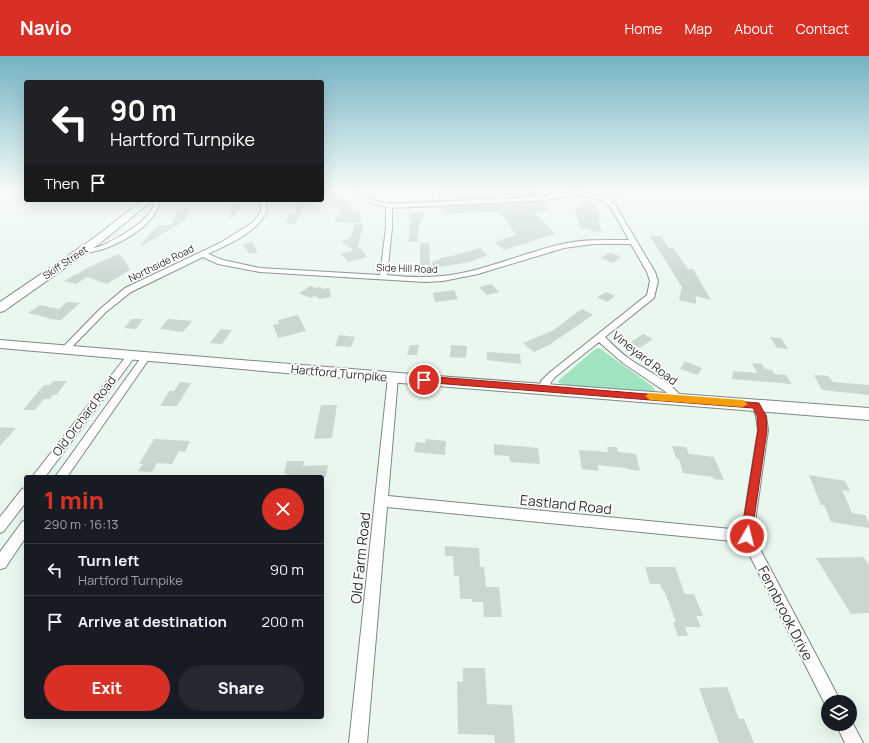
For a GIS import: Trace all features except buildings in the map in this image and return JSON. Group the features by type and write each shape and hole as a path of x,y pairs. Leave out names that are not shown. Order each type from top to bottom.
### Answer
{"main road":[{"name":"Skiff Street","path":"0,308 82,251 119,223"},
{"name":"Hartford Turnpike","path":"0,344 131,356 869,414"}],"street":[{"path":"82,251 104,247 127,234 140,223"},
{"name":"Northside Road","path":"64,350 109,305 129,289 234,238 256,223"},
{"path":"383,278 389,223"},
{"name":"Vineyard Road","path":"545,389 546,381 552,375 651,296 654,281 653,277 622,223"},
{"name":"Side Hill Road","path":"201,254 221,262 260,270 426,280 443,279 472,274 570,244 633,242"},
{"name":"Vineyard Road","path":"599,337 626,361 669,390 677,398"},
{"name":"Old Orchard Road","path":"40,475 131,356"},
{"name":"Old Orchard Road","path":"62,475 146,357"},
{"name":"Old Farm Road","path":"358,743 393,377"},
{"path":"747,536 763,430 761,416 756,405"},
{"path":"0,527 24,496"},
{"name":"Eastland Road","path":"382,501 747,536"},
{"path":"0,563 24,529"},
{"name":"Fennbrook Drive","path":"747,536 829,695"},
{"path":"848,731 854,743"}],"green space":[{"path":"599,348 652,386 655,390 652,392 570,386 559,383 558,381 594,350"}],"slow traffic":[{"path":"650,396 743,404"}],"route":[{"path":"424,380 756,405 761,416 763,430 747,536"}]}
